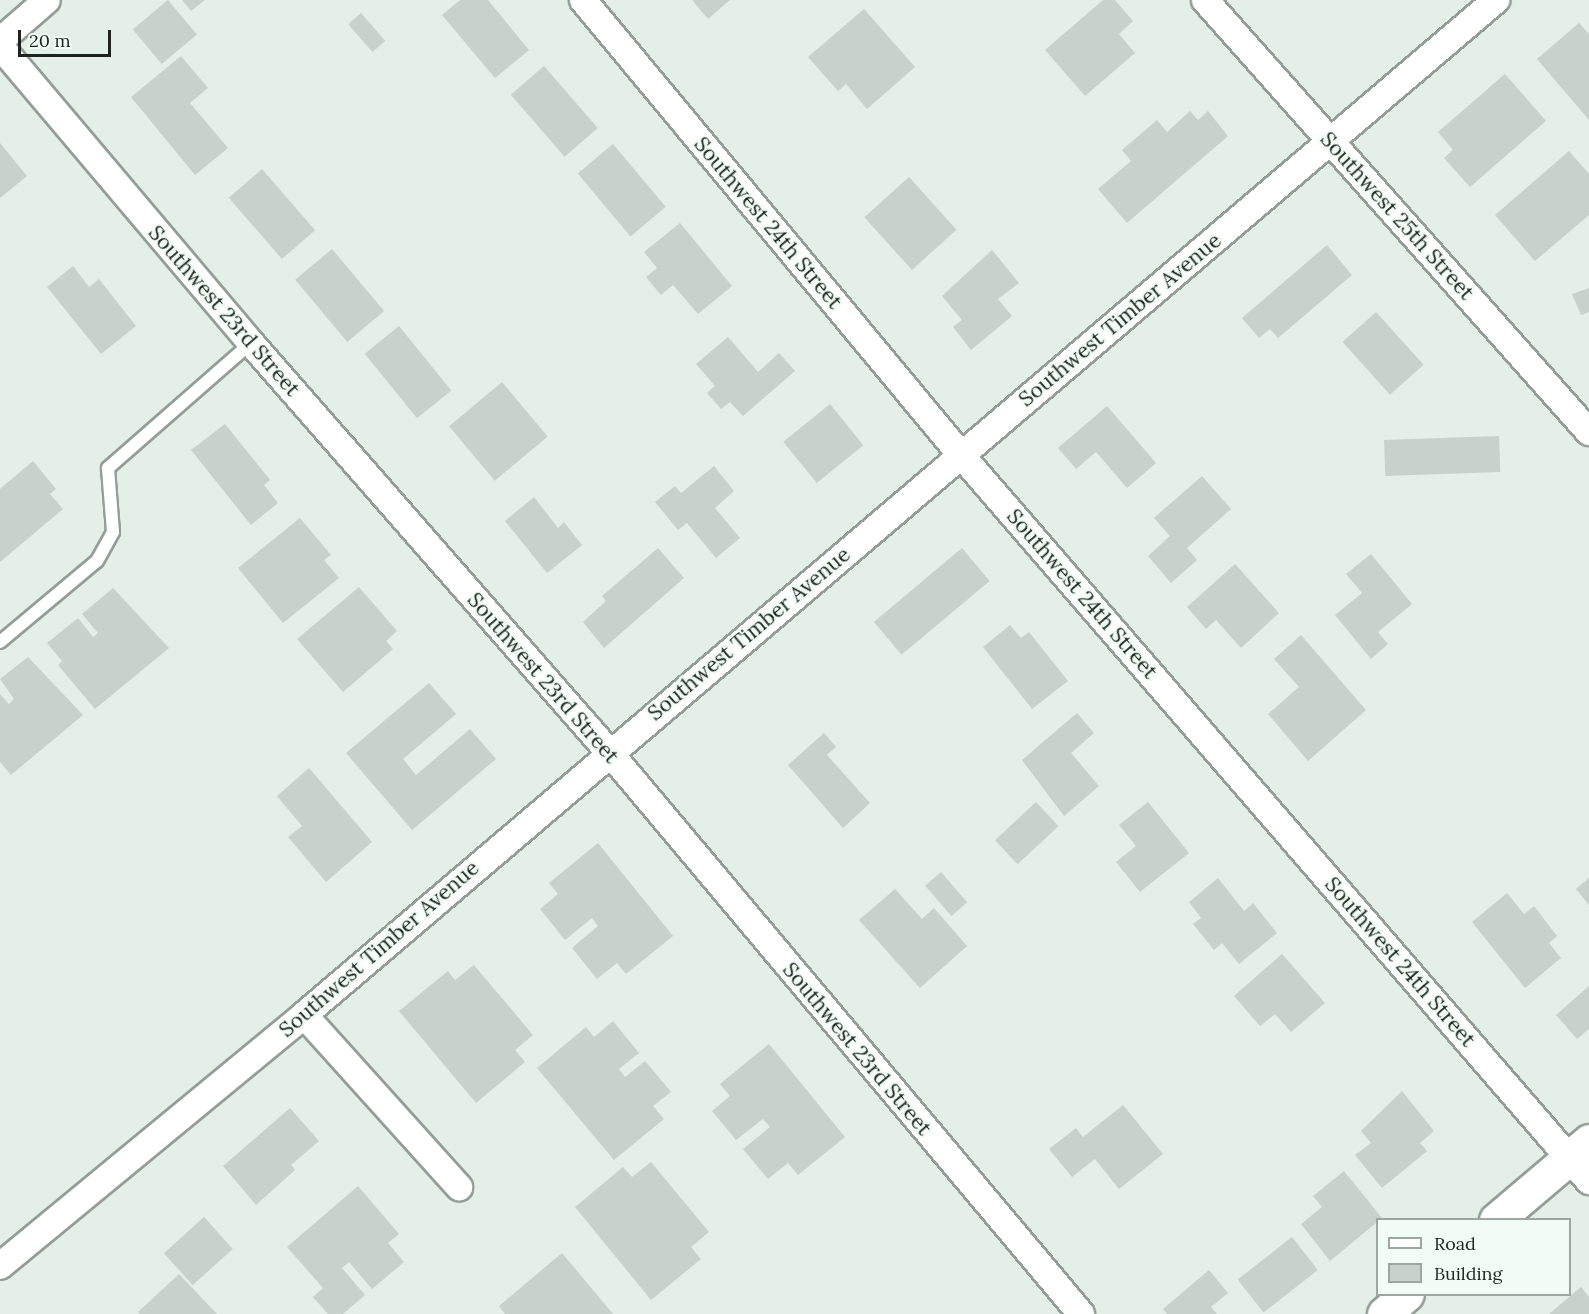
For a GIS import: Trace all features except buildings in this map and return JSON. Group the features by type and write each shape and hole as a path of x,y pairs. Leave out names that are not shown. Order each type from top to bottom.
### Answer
{"main road":[{"path":"1499,1218 1582,1160"},
{"path":"1384,1314 1405,1296"}],"street":[{"path":"0,41 47,0"},
{"name":"Southwest 24th Street","path":"583,0 961,455 1582,1160"},
{"name":"Southwest 25th Street","path":"1205,0 1332,140 1589,432"},
{"name":"Southwest Timber Avenue","path":"0,1266 304,1015 609,752 1496,0"},
{"name":"Southwest 23rd Street","path":"0,46 251,343 609,752 1081,1314"},
{"path":"304,1015 459,1187"}],"lane":[{"path":"0,642 97,561 113,532 108,468 251,343"}]}
